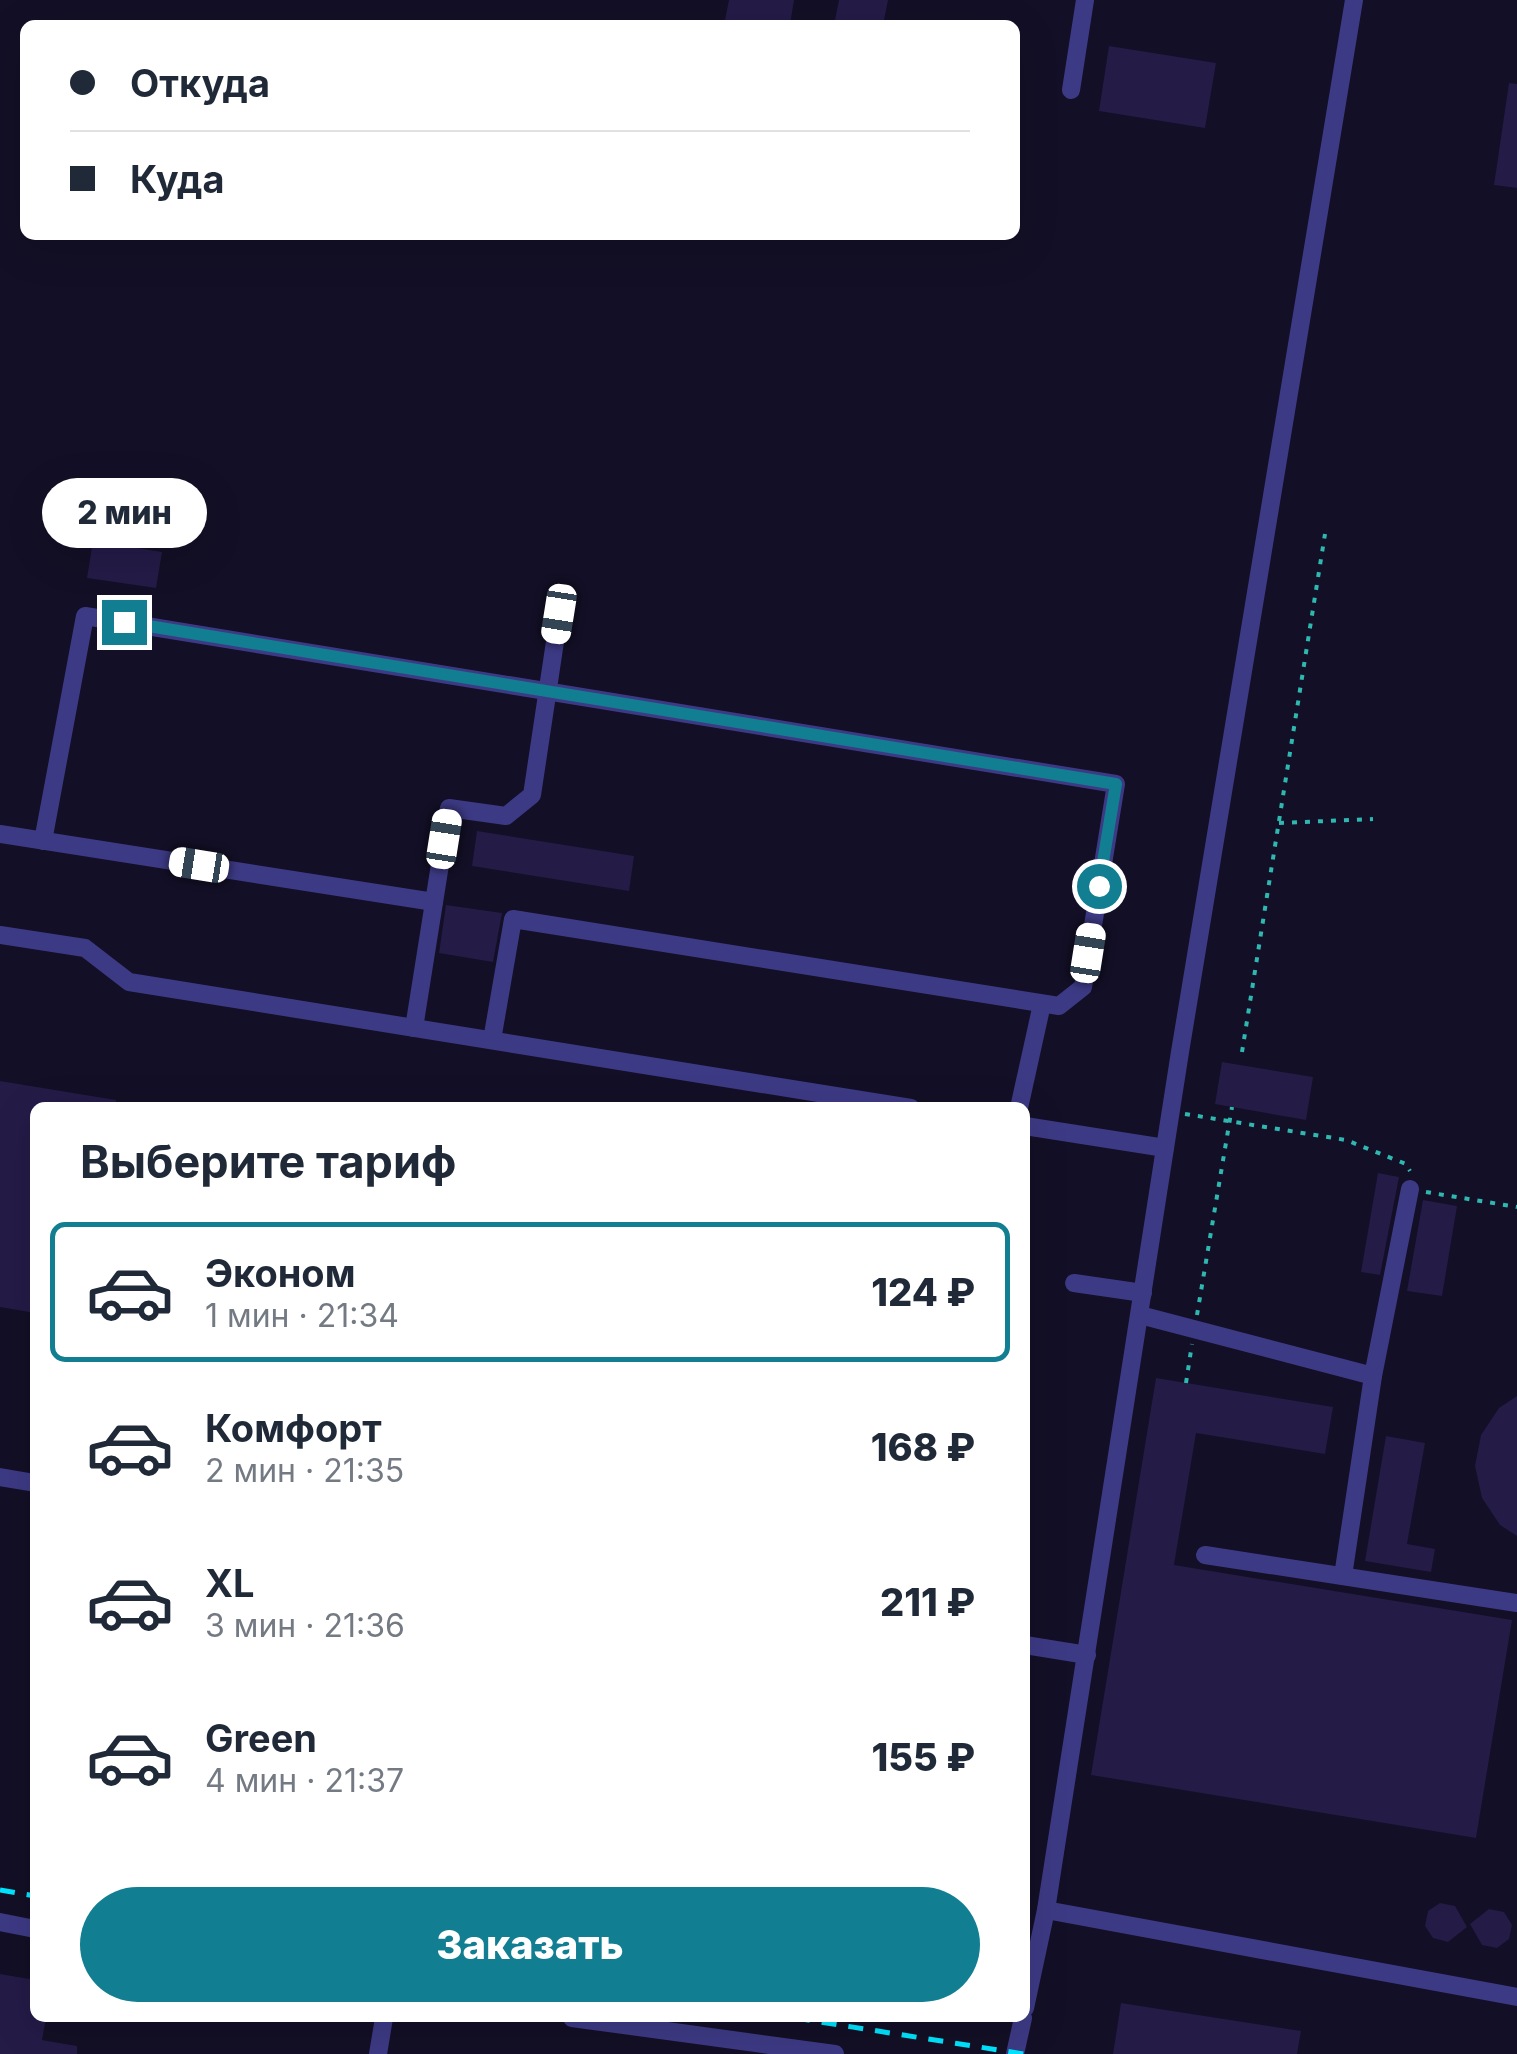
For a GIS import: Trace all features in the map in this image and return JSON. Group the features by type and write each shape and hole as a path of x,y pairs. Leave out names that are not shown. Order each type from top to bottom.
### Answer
{"street":[{"path":"1071,90 1086,0"},
{"path":"1030,1985 1046,1910 1180,1052 1354,0"},
{"path":"414,1028 449,808 506,816 532,795 559,614"},
{"path":"43,841 85,616 1116,784 1082,987 1058,1006 513,919 492,1040"},
{"path":"0,834 434,902"},
{"path":"0,935 85,948 129,982 874,1102"},
{"path":"1020,1102 1042,1004"},
{"path":"1030,1127 1165,1148"},
{"path":"1343,1576 1373,1376 1410,1189"},
{"path":"1074,1283 1143,1293"},
{"path":"1140,1315 1373,1376"},
{"path":"0,1478 30,1482"},
{"path":"1205,1555 1517,1603"},
{"path":"1030,1646 1087,1655"},
{"path":"1046,1910 1517,1996"},
{"path":"0,1922 30,1927"},
{"path":"378,2054 383,2022"},
{"path":"601,2022 836,2054"},
{"path":"1016,2054 1022,2022"}],"path":[{"path":"1242,1052 1325,534"},
{"path":"1278,823 1372,818"},
{"path":"1186,1383 1232,1107"},
{"path":"1171,1112 1346,1140 1406,1164 1413,1175 1410,1189 1517,1206"}],"building":[{"path":"729,0 794,0 791,20 725,20"},
{"path":"839,0 888,0 884,20 835,20"},
{"path":"1109,46 1216,63 1205,128 1099,111"},
{"path":"1509,83 1517,84 1517,188 1494,185"},
{"path":"93,541 162,552 156,588 87,578"},
{"path":"477,831 634,856 629,891 472,866"},
{"path":"446,905 502,913 493,962 439,953"},
{"path":"1222,1062 1313,1077 1306,1120 1215,1104"},
{"path":"0,1081 116,1100 30,1102 30,1312 0,1307"},
{"path":"1378,1173 1399,1177 1380,1275 1361,1272"},
{"path":"1423,1200 1457,1206 1442,1296 1407,1291"},
{"path":"1156,1378 1333,1407 1325,1454 1196,1433 1174,1565 1512,1620 1476,1838 1091,1775"},
{"path":"1517,1396 1517,1536 1500,1525 1482,1498 1475,1466 1481,1435 1499,1408"},
{"path":"1386,1436 1425,1443 1407,1544 1435,1549 1431,1572 1365,1561"},
{"path":"1440,1903 1455,1906 1467,1927 1448,1942 1433,1938 1425,1926 1428,1911"},
{"path":"1489,1909 1504,1912 1512,1925 1509,1939 1497,1948 1482,1945 1470,1924"},
{"path":"0,1974 30,1979 30,2022 45,2022 42,2040 77,2046 77,2054 0,2054"},
{"path":"1121,2003 1301,2031 1297,2054 1113,2054"}],"railway":[{"path":"0,1890 30,1895"},
{"path":"820,2022 1024,2054"}],"route":[{"path":"124,622 1116,784 1099,886"}]}
